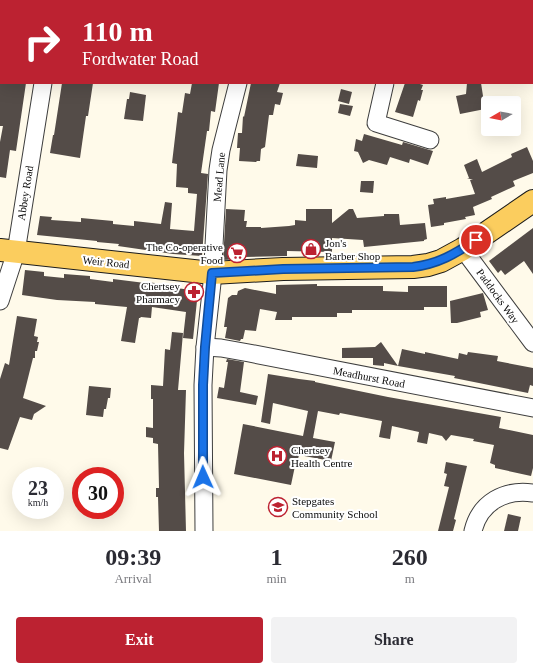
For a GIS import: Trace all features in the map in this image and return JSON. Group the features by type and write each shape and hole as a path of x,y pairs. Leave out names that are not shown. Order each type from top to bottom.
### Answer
{"main road":[{"name":"Weir Road","path":"8,251 212,273 283,269 413,267 441,261 463,249 533,201"}],"street":[{"name":"Abbey Road","path":"0,301 8,251 43,84"},
{"name":"Mead Lane","path":"204,531 202,411 205,347 212,273 218,170 221,150 238,84"},
{"path":"385,84 376,123 430,140"},
{"name":"Paddocks Way","path":"463,249 533,343"},
{"name":"Meadhurst Road","path":"205,347 256,354 533,408"},
{"path":"474,531 475,524 481,512 493,500 507,493 522,492 533,494"}],"building":[{"path":"0,84 26,84 16,151 10,150 6,178 0,177 0,142 3,126 0,126"},
{"path":"62,84 93,84 88,116 86,116 80,158 50,153"},
{"path":"192,84 219,84 215,112 211,111 209,131 207,131 201,173 208,174 202,256 173,254 118,246 119,244 37,235 40,216 52,217 51,220 81,222 81,218 113,221 113,224 134,226 134,221 161,224 165,202 172,203 170,229 194,231 197,194 188,193 188,188 176,187 177,164 172,163 178,112 182,113 185,93 190,94"},
{"path":"251,84 280,84 277,92 283,93 280,105 275,104 273,115 269,115 265,147 261,149 260,161 239,161 240,148 237,148 238,133 242,133 243,116 244,117"},
{"path":"405,84 423,85 420,101 418,100 413,117 395,112"},
{"path":"467,84 481,84 483,96 481,96 481,110 460,114 456,96 466,94"},
{"path":"341,89 352,92 349,104 338,101"},
{"path":"130,92 146,95 143,121 124,119 127,99 129,99"},
{"path":"340,104 353,106 350,116 338,113"},
{"path":"364,134 402,145 403,142 433,151 428,165 410,159 409,163 390,157 387,165 369,160 363,163 358,152 354,151 356,139 362,141"},
{"path":"527,147 533,161 533,173 513,181 515,186 491,197 492,199 473,207 475,215 465,217 466,219 444,223 444,225 431,227 428,205 434,204 433,199 446,197 446,199 475,194 470,180 473,180 467,178 469,178 464,165 477,159 482,172 512,157 511,154"},
{"path":"298,154 318,156 317,168 296,166"},
{"path":"361,181 374,181 373,193 360,192"},
{"path":"226,209 245,210 244,221 247,221 246,227 261,228 295,225 295,220 306,221 306,209 332,209 332,223 349,209 353,209 357,218 384,216 384,214 399,214 400,225 425,223 427,239 424,241 364,247 363,240 332,238 332,252 287,251 287,256 244,257 244,259 223,260"},
{"path":"533,228 533,274 524,261 505,275 501,270 498,273 489,261"},
{"path":"25,270 44,272 44,276 64,278 64,274 90,276 90,279 113,282 113,279 155,283 155,285 198,291 193,339 183,338 186,312 152,307 151,318 139,318 135,343 121,341 127,307 95,304 95,302 57,300 22,295"},
{"path":"317,284 317,286 383,286 383,291 408,292 408,286 447,286 447,307 424,307 424,310 352,310 352,313 337,313 337,317 292,317 292,320 275,320 277,312 260,309 256,331 245,330 243,339 240,341 225,338 227,327 224,327 228,298 232,295 237,295 238,291 245,288 276,294 276,285"},
{"path":"483,293 488,310 480,312 481,317 451,323 450,301"},
{"path":"17,316 37,319 34,336 38,337 37,342 39,342 37,351 35,351 35,358 33,358 23,398 46,406 34,414 32,420 20,417 8,450 0,448 0,379 5,363 9,365"},
{"path":"172,332 183,333 178,390 186,390 184,453 186,531 159,531 158,497 156,497 156,488 159,488 158,444 153,443 153,438 146,437 146,427 153,428 153,399 151,399 151,385 163,386 165,349 170,350"},
{"path":"381,342 398,366 384,363 384,366 373,365 373,358 342,358 342,348 375,347"},
{"path":"402,349 458,359 459,353 467,355 468,352 498,356 497,361 533,368 533,386 530,385 528,393 454,378 455,376 398,366"},
{"path":"227,359 244,362 240,392 258,396 256,405 217,398 219,387 224,388 228,362 226,362"},
{"path":"268,374 315,381 388,397 501,417 499,428 533,435 533,468 531,476 495,468 495,465 490,463 494,445 473,441 474,439 451,435 446,441 442,436 429,433 427,444 417,442 419,432 392,426 390,439 384,438 379,437 382,421 340,413 339,415 318,411 313,438 335,442 331,461 299,455 291,485 234,474 243,424 303,436 308,411 273,403 270,424 261,422"},
{"path":"89,386 111,388 110,398 108,398 103,417 86,415"},
{"path":"446,462 467,466 454,519 456,520 453,531 438,531 449,487 444,486 447,474 444,473"},
{"path":"508,514 521,517 518,531 504,531"}],"place":[{"name":"Jon's Barber Shop","path":"311,249"},
{"name":"The Co-operative Food","path":"237,253"},
{"name":"Chertsey Pharmacy","path":"194,292"},
{"name":"Chertsey Health Centre","path":"277,456"},
{"name":"Stepgates Community School","path":"278,507"}],"route":[{"path":"203,477 203,385 212,273 283,269 413,267 441,261 476,240"}]}
